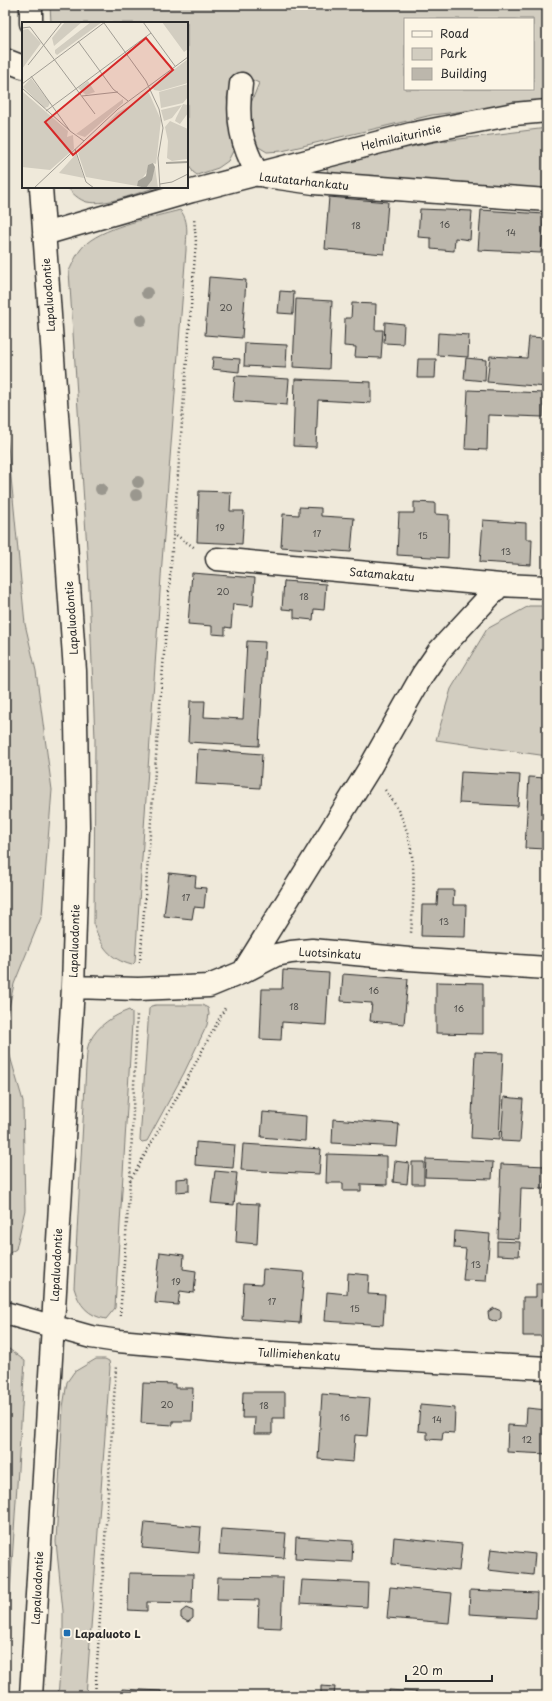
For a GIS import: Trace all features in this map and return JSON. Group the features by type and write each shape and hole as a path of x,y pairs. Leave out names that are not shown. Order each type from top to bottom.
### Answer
{"street":[{"path":"31,5 31,22"},
{"path":"5,60 22,67"},
{"path":"241,84 238,104 242,140 248,157 258,175"},
{"name":"Helmilaiturintie","path":"258,175 411,134 514,114 547,112"},
{"name":"Lautatarhankatu","path":"44,234 192,191 258,175 314,183 547,200"},
{"name":"Lapaluodontie","path":"31,1696 73,987 78,827 75,671 41,188"},
{"name":"Satamakatu","path":"217,558 500,585 547,587"},
{"path":"243,972 369,769 423,674 439,651 500,585"},
{"name":"Luotsinkatu","path":"73,987 138,989 210,986 276,956 291,952 312,950 409,959 547,968"},
{"name":"Tullimiehenkatu","path":"5,1313 91,1337 118,1341 233,1350 547,1368"}],"path":[{"path":"95,1696 130,1181 138,989 196,242 192,191"},
{"path":"369,769 394,801 407,832 414,866 415,887 409,959"},
{"path":"130,1181 185,1083 225,1007"}],"green space":[{"path":"50,5 547,5 547,101 432,115 282,151 267,152 257,146 250,136 249,108 259,83 246,77 231,84 227,98 233,151 228,161 218,168 197,175 193,172 188,163 188,22 51,22"},
{"path":"547,128 547,189 331,175 328,173 327,169 329,166 377,154 435,142"},
{"path":"68,188 154,188 113,201 95,203 81,200"},
{"path":"180,210 186,224 186,250 162,562 135,962 132,965 117,959 107,951 94,925 95,739 88,564 69,271 81,249 96,237 118,227"},
{"path":"5,414 25,624 36,671 52,790 42,915 14,984 5,1026"},
{"path":"529,606 547,606 547,756 436,740 451,689 487,629"},
{"path":"202,1005 208,1008 209,1014 207,1025 184,1073 147,1141 142,1142 140,1140 149,1009 151,1006"},
{"path":"129,1010 132,1013 132,1023 115,1308 106,1319 100,1318 85,1309 74,1288 87,1054 89,1044 97,1030 112,1018"},
{"path":"5,1039 23,1101 25,1210 16,1249 5,1256"},
{"path":"5,1346 25,1361 10,1593 5,1627"},
{"path":"96,1359 105,1359 109,1361 110,1367 86,1696 58,1696 63,1638 63,1611 56,1542 63,1407 67,1382 74,1372"}],"building":[{"path":"329,197 388,202 384,254 325,249"},
{"path":"420,209 472,211 470,240 455,238 454,251 431,249 431,238 418,237"},
{"path":"481,210 544,214 541,253 478,250"},
{"path":"209,277 246,280 242,338 205,335"},
{"path":"280,291 294,292 293,314 278,313"},
{"path":"296,299 332,301 329,369 293,367"},
{"path":"352,303 376,304 375,330 383,330 381,358 355,357 356,347 344,346 345,318 351,318"},
{"path":"385,322 404,324 403,344 384,343"},
{"path":"438,333 469,335 468,357 437,355"},
{"path":"529,337 547,338 547,387 487,382 490,356 527,358"},
{"path":"245,343 287,345 286,368 244,366"},
{"path":"213,357 240,359 239,372 212,369"},
{"path":"466,358 486,360 485,381 464,379"},
{"path":"418,359 436,359 435,378 417,378"},
{"path":"235,376 289,379 287,405 233,401"},
{"path":"295,379 371,382 371,403 318,400 316,447 293,446"},
{"path":"468,390 544,393 543,417 488,415 487,450 465,449"},
{"path":"199,491 231,492 230,511 244,511 242,544 197,542"},
{"path":"414,502 435,503 435,514 449,515 448,558 397,555 399,513 414,513"},
{"path":"299,507 321,508 321,516 354,518 351,552 281,547 283,514 299,515"},
{"path":"483,520 526,523 526,539 532,539 531,565 480,562"},
{"path":"192,573 255,578 253,606 233,604 231,628 225,627 225,635 212,634 212,626 188,624"},
{"path":"284,581 326,584 324,610 314,609 313,620 294,618 294,610 282,609"},
{"path":"247,641 265,642 259,746 188,742 190,701 205,701 204,717 243,719"},
{"path":"198,749 262,754 260,788 196,784"},
{"path":"461,772 520,775 518,806 459,803"},
{"path":"529,777 547,778 547,849 525,848"},
{"path":"169,873 196,876 195,887 206,888 204,908 194,907 192,919 164,916"},
{"path":"438,890 454,890 453,905 466,905 465,937 421,936 422,905 437,905"},
{"path":"283,970 329,973 326,1025 282,1022 281,1040 260,1039 262,989 282,989"},
{"path":"343,974 408,979 404,1024 370,1021 372,1003 341,1001"},
{"path":"436,982 483,983 483,1034 436,1033"},
{"path":"544,986 547,987 547,1018 543,1018"},
{"path":"475,1052 503,1053 499,1140 471,1138"},
{"path":"504,1097 523,1099 520,1142 501,1141"},
{"path":"263,1112 306,1116 305,1141 261,1137"},
{"path":"333,1119 399,1124 397,1147 332,1143"},
{"path":"196,1142 235,1145 233,1168 195,1165"},
{"path":"243,1144 321,1149 319,1174 241,1170"},
{"path":"327,1154 387,1156 387,1185 361,1184 361,1191 343,1191 343,1183 326,1183"},
{"path":"426,1159 493,1162 492,1179 425,1177"},
{"path":"395,1161 409,1163 407,1184 393,1182"},
{"path":"412,1162 424,1162 424,1184 412,1184"},
{"path":"501,1164 546,1166 545,1189 521,1188 519,1239 498,1238"},
{"path":"215,1171 237,1173 234,1205 211,1203"},
{"path":"189,1178 189,1191 176,1192 176,1179"},
{"path":"238,1203 259,1204 257,1244 236,1242"},
{"path":"455,1231 490,1234 486,1281 463,1280 466,1249 454,1248"},
{"path":"497,1241 520,1242 519,1256 497,1255"},
{"path":"160,1252 184,1255 183,1269 196,1271 194,1293 180,1291 178,1305 155,1303"},
{"path":"263,1269 304,1272 300,1323 242,1319 244,1283 262,1284"},
{"path":"348,1273 369,1275 368,1294 385,1295 383,1325 325,1321 327,1292 347,1294"},
{"path":"536,1284 547,1284 547,1336 523,1336 523,1297 536,1297"},
{"path":"494,1308 501,1311 501,1318 496,1322 489,1319 488,1312"},
{"path":"143,1383 175,1384 175,1388 193,1388 192,1421 173,1421 173,1425 141,1423"},
{"path":"243,1392 285,1392 285,1418 272,1418 272,1434 254,1434 255,1418 242,1418"},
{"path":"322,1394 370,1398 367,1436 355,1435 353,1462 318,1459"},
{"path":"420,1405 455,1408 454,1433 443,1432 442,1440 427,1439 427,1432 418,1431"},
{"path":"527,1408 547,1410 547,1454 507,1452 508,1425 526,1426"},
{"path":"145,1522 201,1527 199,1553 142,1548"},
{"path":"221,1529 286,1533 284,1558 219,1554"},
{"path":"296,1537 353,1541 352,1562 295,1559"},
{"path":"394,1537 462,1544 459,1571 392,1564"},
{"path":"491,1549 535,1554 533,1575 488,1570"},
{"path":"129,1573 193,1574 192,1603 147,1602 147,1611 128,1610"},
{"path":"218,1577 283,1578 281,1628 258,1627 259,1600 217,1599"},
{"path":"302,1580 368,1583 367,1607 300,1603"},
{"path":"390,1587 452,1593 449,1623 387,1618"},
{"path":"470,1590 537,1593 536,1618 469,1614"},
{"path":"186,1608 193,1611 193,1618 188,1622 181,1618 181,1612"},
{"path":"321,1686 335,1687 334,1696 321,1696"},
{"path":"122,1689 161,1691 161,1696 122,1696"},
{"path":"389,1690 417,1692 416,1696 389,1696"}],"place":[{"name":"Lapaluoto L","path":"67,1633"}]}
